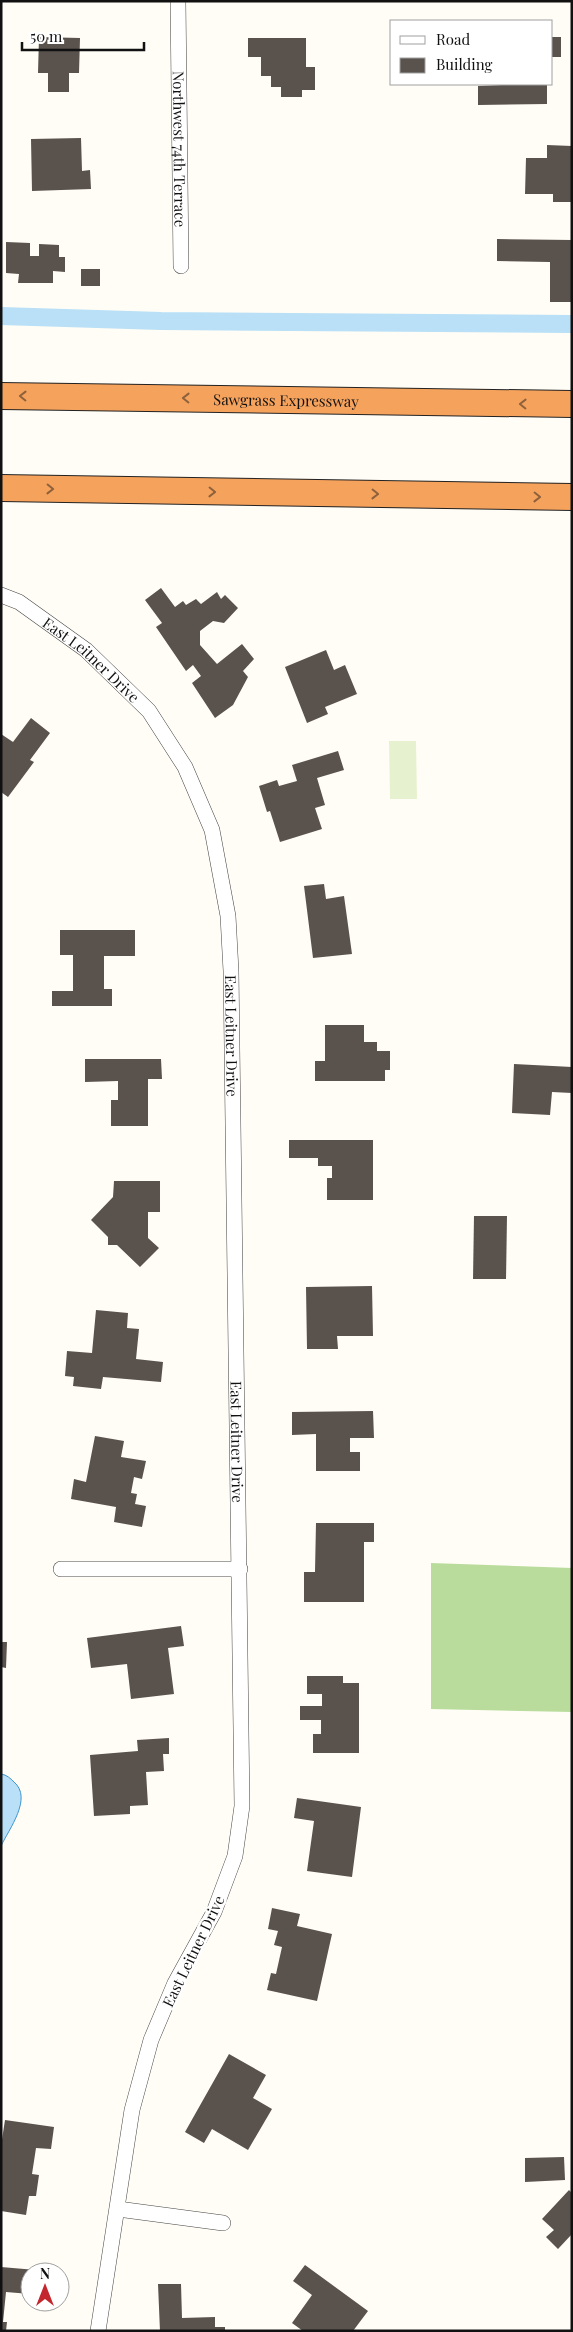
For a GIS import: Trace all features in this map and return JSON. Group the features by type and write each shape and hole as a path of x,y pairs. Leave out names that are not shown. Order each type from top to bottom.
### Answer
{"highway":[{"name":"Sawgrass Expressway","path":"1,396 572,404"},
{"path":"1,488 572,497"}],"street":[{"name":"Northwest 74th Terrace","path":"178,1 181,266"},
{"name":"East Leitner Drive","path":"1,595 19,602 86,650 149,711 185,767 212,830 228,916 231,971 242,1806 236,1856 214,1912 174,1983 151,2040 132,2110 98,2331"},
{"path":"61,1569 240,1569"},
{"path":"118,2209 223,2223"}],"green space":[{"path":"389,741 416,741 417,799 390,799"},
{"path":"431,1563 572,1568 572,1712 431,1709"}],"water":[{"path":"1,1774 14,1782 21,1796 18,1814 1,1846"}],"building":[{"path":"39,37 80,38 79,73 69,73 69,92 48,92 48,73 38,73"},
{"path":"553,37 561,37 561,57 553,57"},
{"path":"248,38 306,38 306,67 315,67 315,90 302,90 302,97 281,97 281,87 271,87 271,76 261,76 261,57 248,57"},
{"path":"547,85 547,104 478,105 478,86"},
{"path":"81,138 82,171 90,170 91,189 32,191 31,139"},
{"path":"547,145 572,146 572,202 553,202 553,194 525,194 526,158 547,158"},
{"path":"497,239 572,240 572,302 550,302 550,262 497,261"},
{"path":"6,242 30,243 30,256 39,256 39,244 59,245 59,257 65,257 65,272 53,271 53,283 18,283 19,274 6,273"},
{"path":"81,269 100,269 100,286 81,286"},
{"path":"161,588 175,607 183,601 186,605 196,599 201,604 217,592 221,599 225,595 238,608 224,623 213,621 200,631 200,645 217,664 242,644 254,659 243,671 248,677 233,705 215,718 192,683 201,676 193,665 186,671 156,627 162,623 145,600"},
{"path":"326,650 334,670 345,665 357,694 325,707 328,714 307,723 285,667"},
{"path":"31,718 50,733 30,760 34,762 8,797 1,792 1,734 13,742"},
{"path":"338,751 344,770 317,778 325,805 315,808 322,829 280,842 270,811 267,812 259,786 277,780 279,786 297,781 292,765"},
{"path":"324,884 326,899 344,896 352,954 313,958 304,886"},
{"path":"60,930 135,930 135,956 104,956 104,989 112,989 112,1006 52,1006 52,991 73,991 73,955 60,955"},
{"path":"325,1025 364,1025 364,1042 377,1042 377,1051 390,1051 390,1070 385,1070 385,1081 315,1081 315,1061 325,1061"},
{"path":"85,1059 161,1059 162,1079 148,1079 148,1126 111,1126 111,1100 118,1100 118,1081 85,1082"},
{"path":"514,1064 572,1067 572,1093 552,1092 550,1115 512,1113"},
{"path":"289,1140 373,1140 373,1200 327,1200 327,1178 332,1178 332,1166 318,1166 318,1158 289,1158"},
{"path":"114,1181 160,1181 160,1212 148,1212 148,1238 159,1248 140,1267 117,1245 108,1245 108,1237 91,1220 113,1197"},
{"path":"474,1216 507,1216 506,1279 473,1279"},
{"path":"372,1286 373,1336 337,1336 338,1349 307,1349 306,1287"},
{"path":"96,1310 128,1313 127,1328 139,1329 136,1359 163,1362 161,1382 103,1377 101,1389 73,1386 74,1377 65,1376 67,1351 92,1353"},
{"path":"373,1411 374,1438 350,1438 350,1452 360,1452 360,1471 316,1471 316,1434 292,1435 292,1412"},
{"path":"95,1436 124,1441 121,1457 146,1461 142,1479 134,1477 131,1493 137,1494 135,1504 146,1506 142,1527 114,1522 116,1507 71,1499 74,1479 86,1482"},
{"path":"316,1523 374,1523 374,1542 364,1542 364,1602 304,1602 304,1572 315,1572"},
{"path":"181,1626 184,1646 168,1648 174,1694 131,1699 127,1664 91,1668 87,1638"},
{"path":"1,1642 7,1642 6,1668 1,1667"},
{"path":"307,1676 343,1676 343,1683 359,1683 359,1753 313,1753 313,1734 321,1734 321,1720 300,1720 300,1706 322,1706 322,1694 307,1694"},
{"path":"169,1738 169,1754 163,1754 164,1771 146,1772 148,1805 130,1806 130,1814 94,1816 90,1755 138,1751 137,1740"},
{"path":"297,1798 361,1807 352,1877 307,1871 314,1821 294,1818"},
{"path":"272,1908 300,1914 297,1926 332,1934 317,2001 267,1990 271,1973 276,1974 282,1947 274,1945 278,1931 268,1929"},
{"path":"229,2054 266,2075 253,2098 272,2109 248,2150 212,2129 204,2143 185,2132"},
{"path":"5,2120 54,2127 51,2149 36,2148 32,2174 39,2175 36,2196 29,2196 26,2215 1,2211 1,2146"},
{"path":"564,2157 565,2180 525,2182 525,2158"},
{"path":"569,2190 572,2193 572,2234 558,2249 546,2237 554,2230 542,2219"},
{"path":"305,2265 368,2311 353,2331 303,2331 292,2323 312,2295 293,2281"},
{"path":"1,2267 20,2269 20,2293 6,2292 3,2322 7,2322 6,2331 1,2331"},
{"path":"158,2284 181,2284 182,2318 215,2317 215,2327 225,2327 225,2331 160,2331"}],"waterway":[{"path":"1,316 161,321 572,324"}]}
